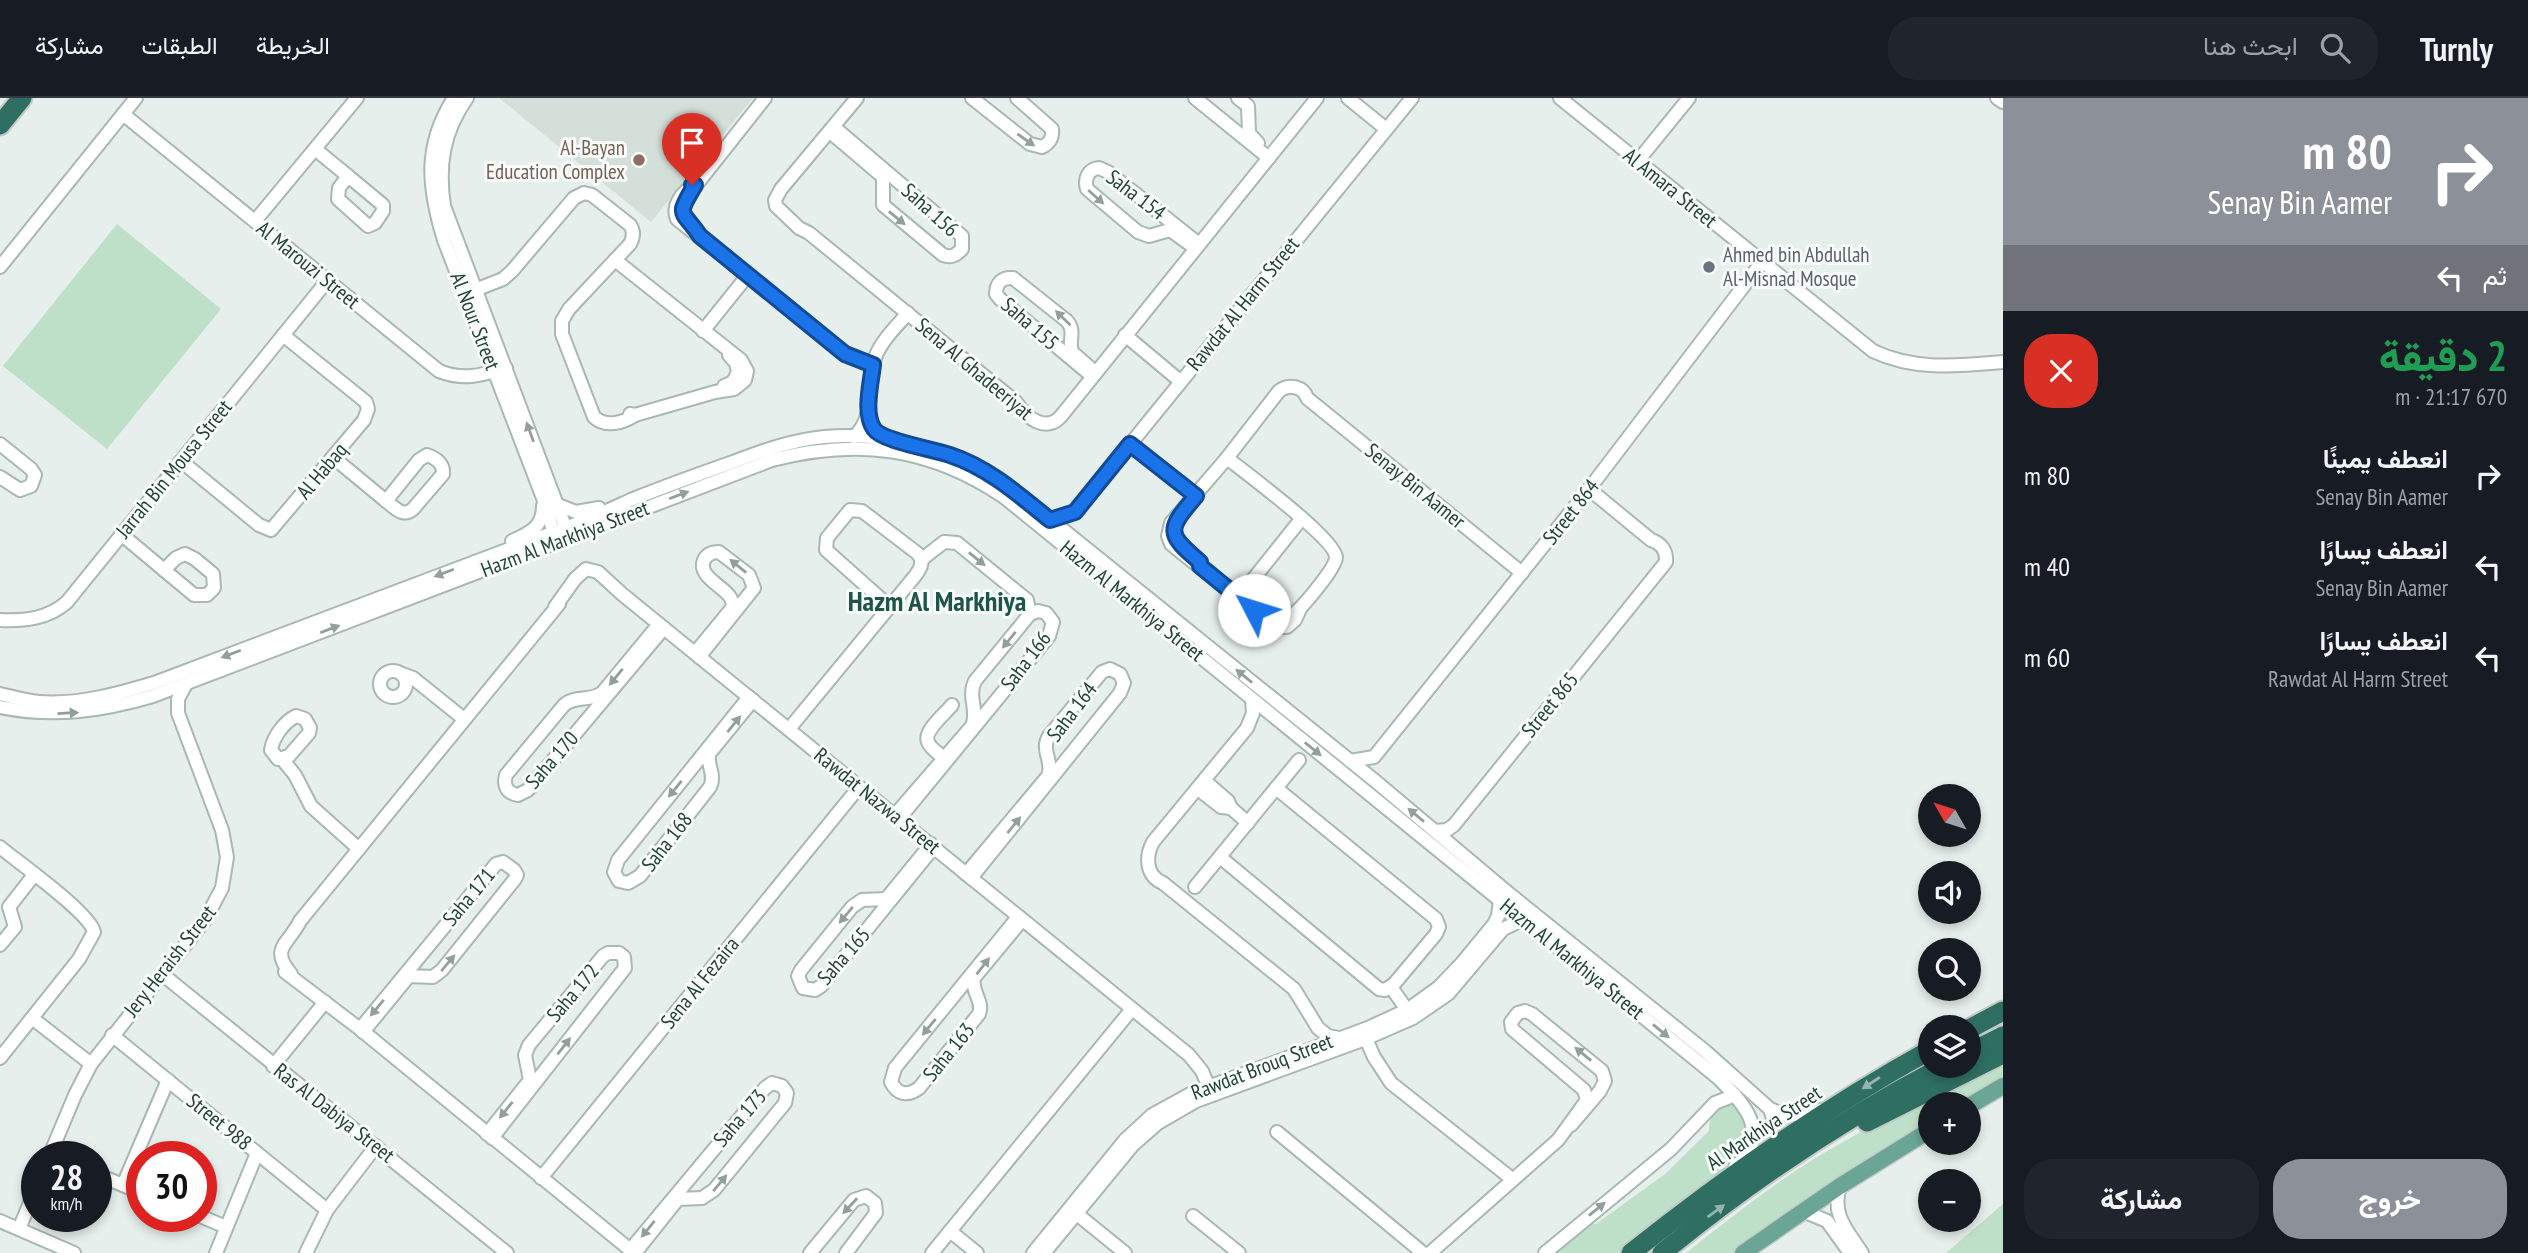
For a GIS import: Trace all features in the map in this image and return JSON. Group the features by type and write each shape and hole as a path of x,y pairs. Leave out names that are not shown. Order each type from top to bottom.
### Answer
{"highway":[{"path":"0,125 22,98"},
{"path":"1981,1023 2003,1011"},
{"path":"1981,1047 2003,1036"},
{"path":"1835,1129 1848,1129 1864,1124 2003,1054"},
{"name":"Al Markhiya Street","path":"1630,1253 1682,1213 1833,1107 1918,1056"},
{"name":"Al Markhiya Street","path":"1662,1253 1758,1180 1835,1129 1922,1078"}],"main road":[{"path":"1981,1099 2003,1086"},
{"path":"1743,1253 1840,1186 1918,1137"}],"street":[{"path":"0,267 136,98"},
{"path":"255,222 357,98"},
{"name":"Al Nour Street","path":"454,98 439,128 432,155 430,184 434,208 444,240 558,505 561,535"},
{"name":"Al Nour Street","path":"467,98 448,131 441,157 444,206 475,290 543,498 561,535"},
{"path":"765,98 695,184 682,212 700,236 845,354 873,365"},
{"name":"Sena Al Ghadeeriyat","path":"858,98 791,178 782,203 809,233 1016,402 1031,418 1048,425 1058,420 1317,98"},
{"path":"972,98 1030,144 1042,147 1048,144 1053,135 1052,129 1017,98"},
{"path":"1195,98 1271,156"},
{"path":"1238,98 1248,106 1251,137 1271,156"},
{"path":"1348,98 1385,129"},
{"name":"Rawdat Al Harm Street","path":"1075,512 1412,98"},
{"name":"Al Amara Street","path":"1560,98 1863,345 1884,357 1920,366 2003,362"},
{"path":"1637,162 1689,98"},
{"path":"1997,98 2003,102"},
{"name":"Al Marouzi Street","path":"123,114 439,371 472,377 500,369"},
{"path":"1232,128 1248,123"},
{"name":"Saha 156","path":"832,129 962,236 964,242 957,255 943,255 888,210 882,202 883,177 832,129"},
{"path":"315,149 348,176"},
{"name":"Saha 154","path":"1094,169 1104,170 1160,212 1197,246 1173,231 1149,236 1138,232 1091,194 1087,189 1086,179 1094,169"},
{"path":"883,192 891,186 901,184"},
{"path":"475,290 503,279 558,219 580,200 598,202 631,226 634,234 630,244 626,247 572,308 565,326 569,351 585,391 597,411 603,416 614,418 635,415 715,391 733,382 738,375 736,363 726,350 615,260"},
{"path":"1158,233 1160,212"},
{"name":"Street 864","path":"1374,757 1589,489 1762,262"},
{"path":"703,331 748,275"},
{"name":"Saha 155","path":"1013,278 1018,281 1067,321 1071,326 1072,352 1093,374 1053,346 1000,299 996,288 1002,279 1013,278"},
{"name":"Jarrah Bin Mousa Street","path":"0,620 37,617 58,609 327,281"},
{"path":"854,436 864,426 869,415 873,365 882,344 908,313"},
{"name":"Al Habaq","path":"181,461 268,530 275,527 334,458 368,415 368,406 363,399 283,335"},
{"path":"1125,335 1180,381"},
{"path":"1053,346 1071,340"},
{"name":"Senay Bin Aamer","path":"1227,458 1339,547 1343,558 1330,578 1322,583 1300,610 1288,619 1279,621 1254,610 1197,565 1169,540 1169,527 1272,402 1288,394 1307,398 1522,573"},
{"path":"869,415 873,427 884,438"},
{"name":"Hazm Al Markhiya Street","path":"0,694 38,702 81,700 154,683 483,558 561,535 633,499 794,442 824,437 884,438 944,453 985,471 1010,487 1374,780 1705,1051 1770,1109"},
{"path":"0,444 35,475 31,486 20,491 0,477"},
{"path":"1130,444 1196,496"},
{"name":"Hazm Al Markhiya Street","path":"0,707 23,712 86,712 153,696 561,535 785,456 856,447 910,454 948,466 981,482 1004,498 1697,1060 1735,1095 1746,1110 1752,1125"},
{"path":"334,458 386,501 403,513 408,513 443,474 442,465 431,456 424,456 386,501"},
{"name":"Street 865","path":"1454,825 1646,585 1660,561 1659,552 1651,540 1589,489"},
{"path":"483,558 491,549 538,527 543,517 543,498"},
{"path":"558,505 570,511 585,511 633,499"},
{"path":"890,602 826,551 825,542 830,533 850,510 860,510 917,553 921,560"},
{"path":"1050,520 1075,512 1076,541"},
{"path":"787,728 890,602 913,567 907,552 864,518 852,517 834,536 832,548 837,556 890,602"},
{"path":"1239,597 1302,518"},
{"path":"121,534 164,570"},
{"path":"890,602 918,571 921,560 944,542 957,543 1027,600 1030,614"},
{"path":"713,552 722,553 752,578 754,588 697,655 730,612 733,604 728,594 704,571 704,560 713,552"},
{"name":"Rawdat Nazwa Street","path":"633,1252 291,974 282,962 281,951 300,921 575,579 586,569 598,572 617,587 622,594 1132,1009 1194,1061 1211,1091"},
{"path":"728,594 746,599"},
{"name":"Saha 166","path":"1038,611 1046,613 1051,619 1052,630 897,817 974,721 971,692 975,681 1030,614 1038,611"},
{"name":"Saha 170","path":"662,626 528,790 518,795 508,791 505,780 510,769 564,705 571,700 595,698 602,693 662,626"},
{"name":"Saha 164","path":"1115,670 1123,678 1124,688 968,876 1048,776 1050,770 1045,746 1049,736 1102,672 1115,670"},
{"path":"404,679 462,722"},
{"path":"178,713 178,699 186,684"},
{"path":"153,696 167,702 178,713"},
{"path":"581,698 588,709 589,718"},
{"name":"Saha 168","path":"751,699 709,754 713,781 710,787 640,876 628,883 619,881 614,872 618,860 751,699"},
{"path":"1252,700 1253,713 1247,728 1153,842 1147,857 1152,874 1294,989 1323,1032 1339,1038"},
{"path":"944,758 928,743 927,738 952,705"},
{"path":"973,706 989,709"},
{"name":"Jery Heraish Street","path":"57,1141 91,1064 215,905 222,888 226,869 226,846 222,830 178,713"},
{"path":"282,759 294,752 309,733 309,723 301,716 291,718 272,742 272,754 282,759 311,806 359,849"},
{"path":"1247,728 1262,720 1279,722"},
{"path":"294,752 298,781"},
{"path":"1350,761 1374,757 1374,780"},
{"path":"1047,758 1064,763"},
{"path":"1195,887 1299,760"},
{"path":"692,768 711,769"},
{"path":"1201,785 1228,802 1248,823"},
{"name":"Sena Al Fezaira","path":"541,1178 859,788"},
{"path":"1220,857 1380,989 1388,989 1436,934 1439,927 1437,921 1276,788"},
{"path":"1435,831 1447,830 1454,825"},
{"path":"1454,825 1454,848"},
{"name":"Saha 165","path":"932,846 821,986 815,990 803,988 797,976 800,970 856,902 886,899 932,846"},
{"path":"0,847 72,905 89,921 94,930 92,939 79,959 0,1058"},
{"name":"Saha 171","path":"503,862 514,870 517,875 515,879 442,970 433,976 414,975 406,978 361,1030 496,864 503,862"},
{"path":"0,945 15,927 4,912 32,873"},
{"name":"Saha 165","path":"867,900 874,907 877,917"},
{"path":"1403,1012 1439,987 1461,964 1494,924 1500,900"},
{"name":"Saha 163","path":"1020,918 978,971 973,984 981,1009 976,1018 919,1088 906,1094 900,1092 891,1082 892,1074 1020,918"},
{"name":"Rawdat Brouq Street","path":"1211,1091 1339,1038 1396,1026 1432,1007 1467,974 1503,929 1524,919"},
{"name":"Saha 172","path":"608,953 619,953 624,957 625,968 489,1136 528,1083 530,1077 525,1052 529,1045 603,957 608,953"},
{"path":"418,958 419,970 425,976"},
{"name":"Ras Al Dabiya Street","path":"162,974 507,1253"},
{"path":"1388,989 1405,1016 1367,1033 1379,1066 1397,1087 1512,1179"},
{"name":"Saha 163","path":"958,992 967,990 976,995"},
{"path":"274,1066 325,1002"},
{"path":"932,1253 1132,1009"},
{"path":"1430,1253 1558,1140 1603,1086 1604,1077 1596,1065 1532,1014 1525,1011 1518,1013 1511,1022 1517,1035 1586,1091 1587,1100 1570,1125"},
{"path":"32,1018 91,1064"},
{"path":"1307,1050 1313,1036 1312,1019"},
{"name":"Rawdat Brouq Street","path":"1044,1253 1135,1128 1174,1101 1211,1091 1367,1033"},
{"name":"Street 988","path":"112,1035 327,1210"},
{"path":"528,1066 540,1069 548,1066"},
{"path":"123,1185 167,1080"},
{"name":"Saha 173","path":"772,1083 782,1086 787,1093 785,1103 714,1190 705,1197 678,1199 633,1252 688,1180 765,1088 772,1083"},
{"path":"1586,1091 1603,1086"},
{"path":"1545,1253 1671,1149 1715,1102 1735,1095"},
{"path":"1770,1109 1786,1115 1799,1115 1833,1107"},
{"path":"1682,1213 1741,1161 1750,1148 1752,1125 1760,1130 1769,1128 1774,1121 1770,1109"},
{"path":"1277,1132 1423,1253"},
{"path":"306,1253 327,1210 376,1146"},
{"path":"216,1253 257,1153"},
{"path":"688,1180 689,1190 699,1198"},
{"path":"112,1181 126,1186"},
{"path":"1840,1186 1836,1197 1836,1210 1862,1253"},
{"path":"810,1253 854,1200 866,1196 875,1203 876,1213 846,1253"},
{"path":"1073,1210 1125,1253"},
{"name":"Rawdat Brouq Street","path":"1033,1253 1073,1210"},
{"path":"1803,1211 1827,1221 1850,1253"},
{"path":"1193,1216 1239,1253"},
{"path":"0,1221 74,1253"},
{"path":"217,1223 226,1227"},
{"path":"19,1229 21,1224"},
{"path":"950,1231 977,1253"}],"shaded area":[{"name":"Al-Bayan Education Complex","path":"499,98 753,98 651,222"}],"green space":[{"path":"117,224 221,309 107,449 3,366"},
{"path":"2003,1058 2003,1082 1981,1094 1981,1092 1935,1092 1963,1078 1981,1078 1981,1069"},
{"path":"1729,1100 1743,1115 1746,1139 1724,1169 1618,1253 1554,1253 1584,1225 1596,1224 1665,1174 1709,1131 1713,1112"},
{"path":"1918,1101 1918,1132 1806,1202 1735,1253 1686,1253 1788,1176"},
{"path":"2003,1204 2003,1253 1946,1253 1970,1232 1981,1232 1981,1223"}],"place":[{"name":"Al-Bayan Education Complex","path":"639,160"},
{"name":"Ahmed bin Abdullah Al-Misnad Mosque","path":"1709,267"}],"district":[{"name":"Hazm Al Markhiya","path":"937,601"}],"route":[{"path":"692,185 695,185 682,212 700,236 845,354 873,365 869,415 873,427 884,438 938,451 985,471 1010,487 1050,520 1075,512 1130,444 1196,496 1175,525 1176,541 1200,562 1200,566 1254,610"}]}
